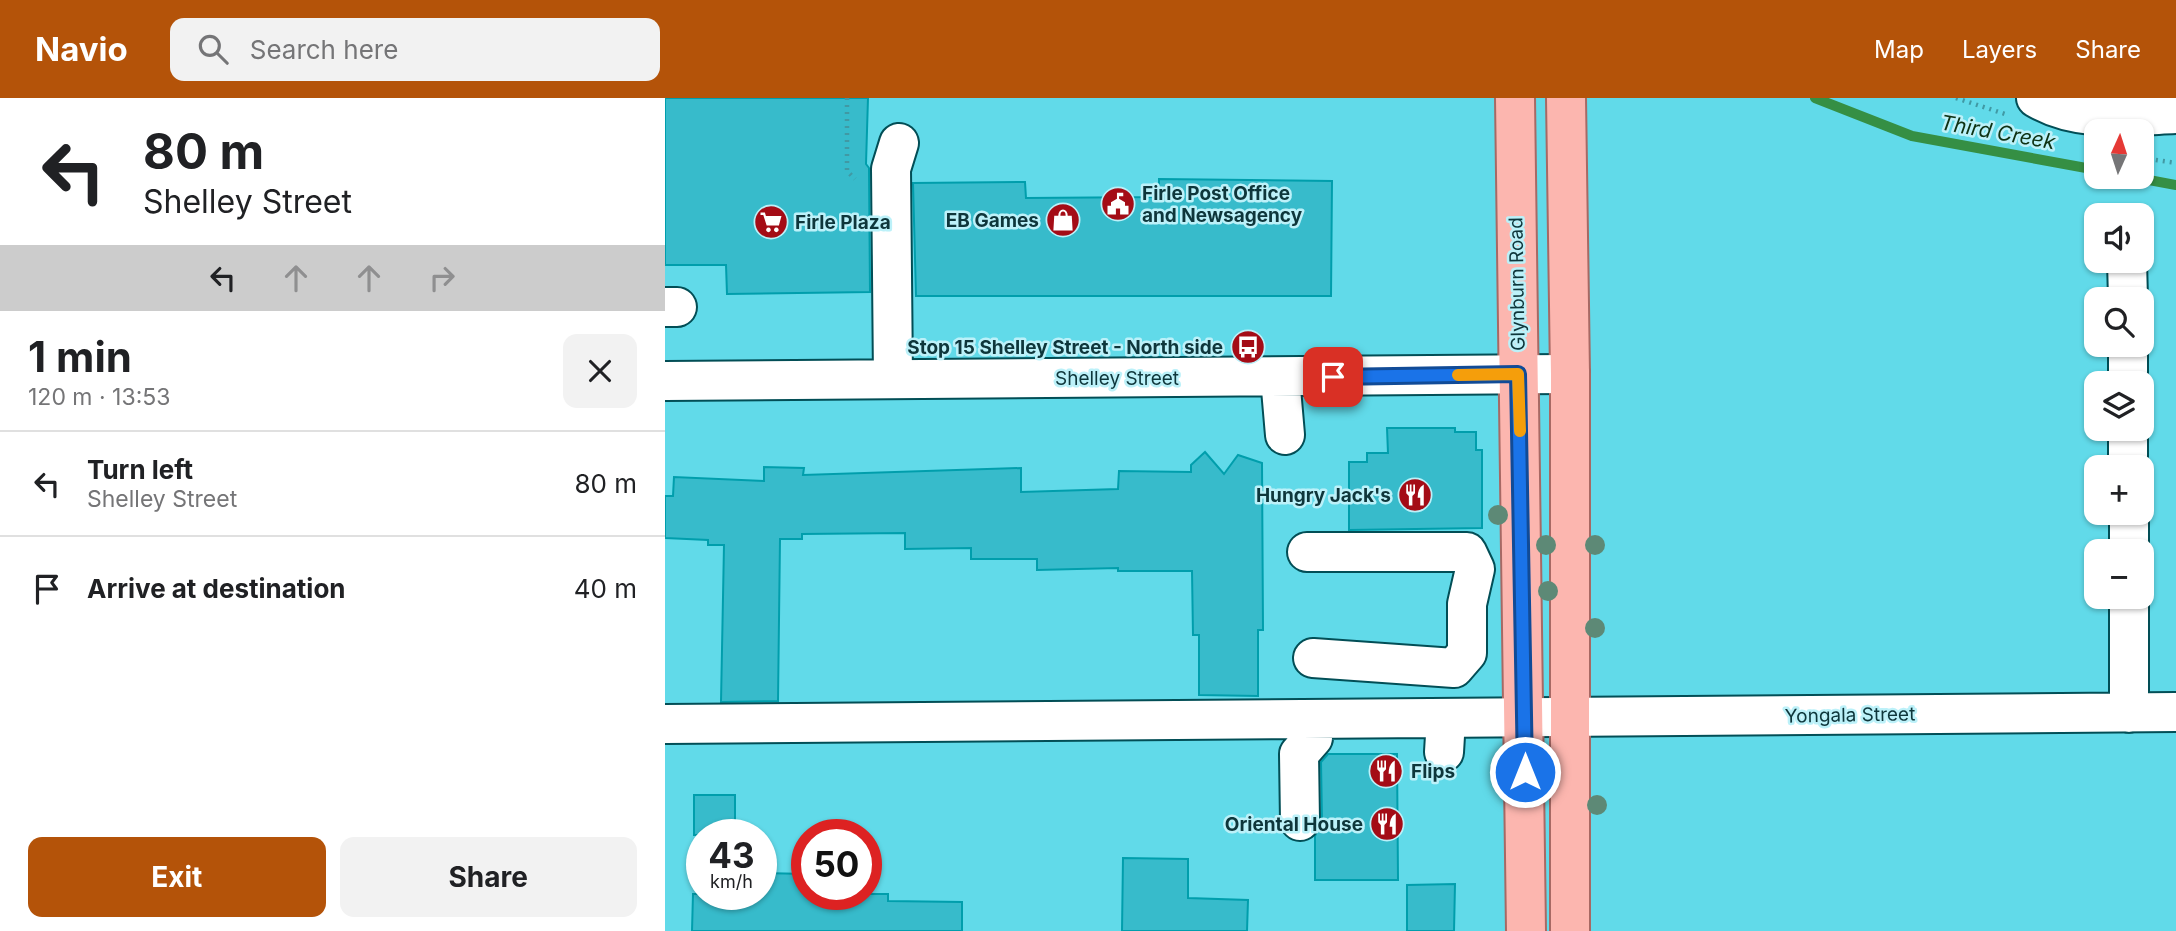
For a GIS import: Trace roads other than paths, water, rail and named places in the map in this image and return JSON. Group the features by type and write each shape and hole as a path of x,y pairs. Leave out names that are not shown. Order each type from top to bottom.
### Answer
{"main road":[{"name":"Glynburn Road","path":"1515,98 1526,931"},
{"path":"1566,98 1570,374 1570,931"}],"street":[{"path":"2036,98 2083,114 2124,117 2171,109"},
{"path":"893,379 891,169 899,143"},
{"name":"Shelley Street","path":"665,381 1570,374"},
{"path":"1280,377 1285,435"},
{"path":"665,723 1313,687 1461,692 1469,687 1475,668 1474,648 1467,621 1467,604 1475,569 1467,552 1307,552"},
{"path":"2129,609 2130,713"},
{"path":"1300,821 1299,754 1313,738 1313,687"},
{"name":"Yongala Street","path":"1313,687 1445,736 1524,719 2176,712"}],"waterway":[{"name":"Third Creek","path":"1815,98 1912,136 2084,168"},
{"name":"Third Creek","path":"2154,181 2176,185"}],"place":[{"name":"Firle Post Office and Newsagency","path":"1118,204"},
{"name":"EB Games","path":"1063,220"},
{"name":"Firle Plaza","path":"771,222"},
{"name":"Stop 15 Shelley Street - North side","path":"1248,347"},
{"name":"Hungry Jack's","path":"1415,495"},
{"name":"Flips","path":"1386,771"},
{"name":"Oriental House","path":"1387,824"}]}
